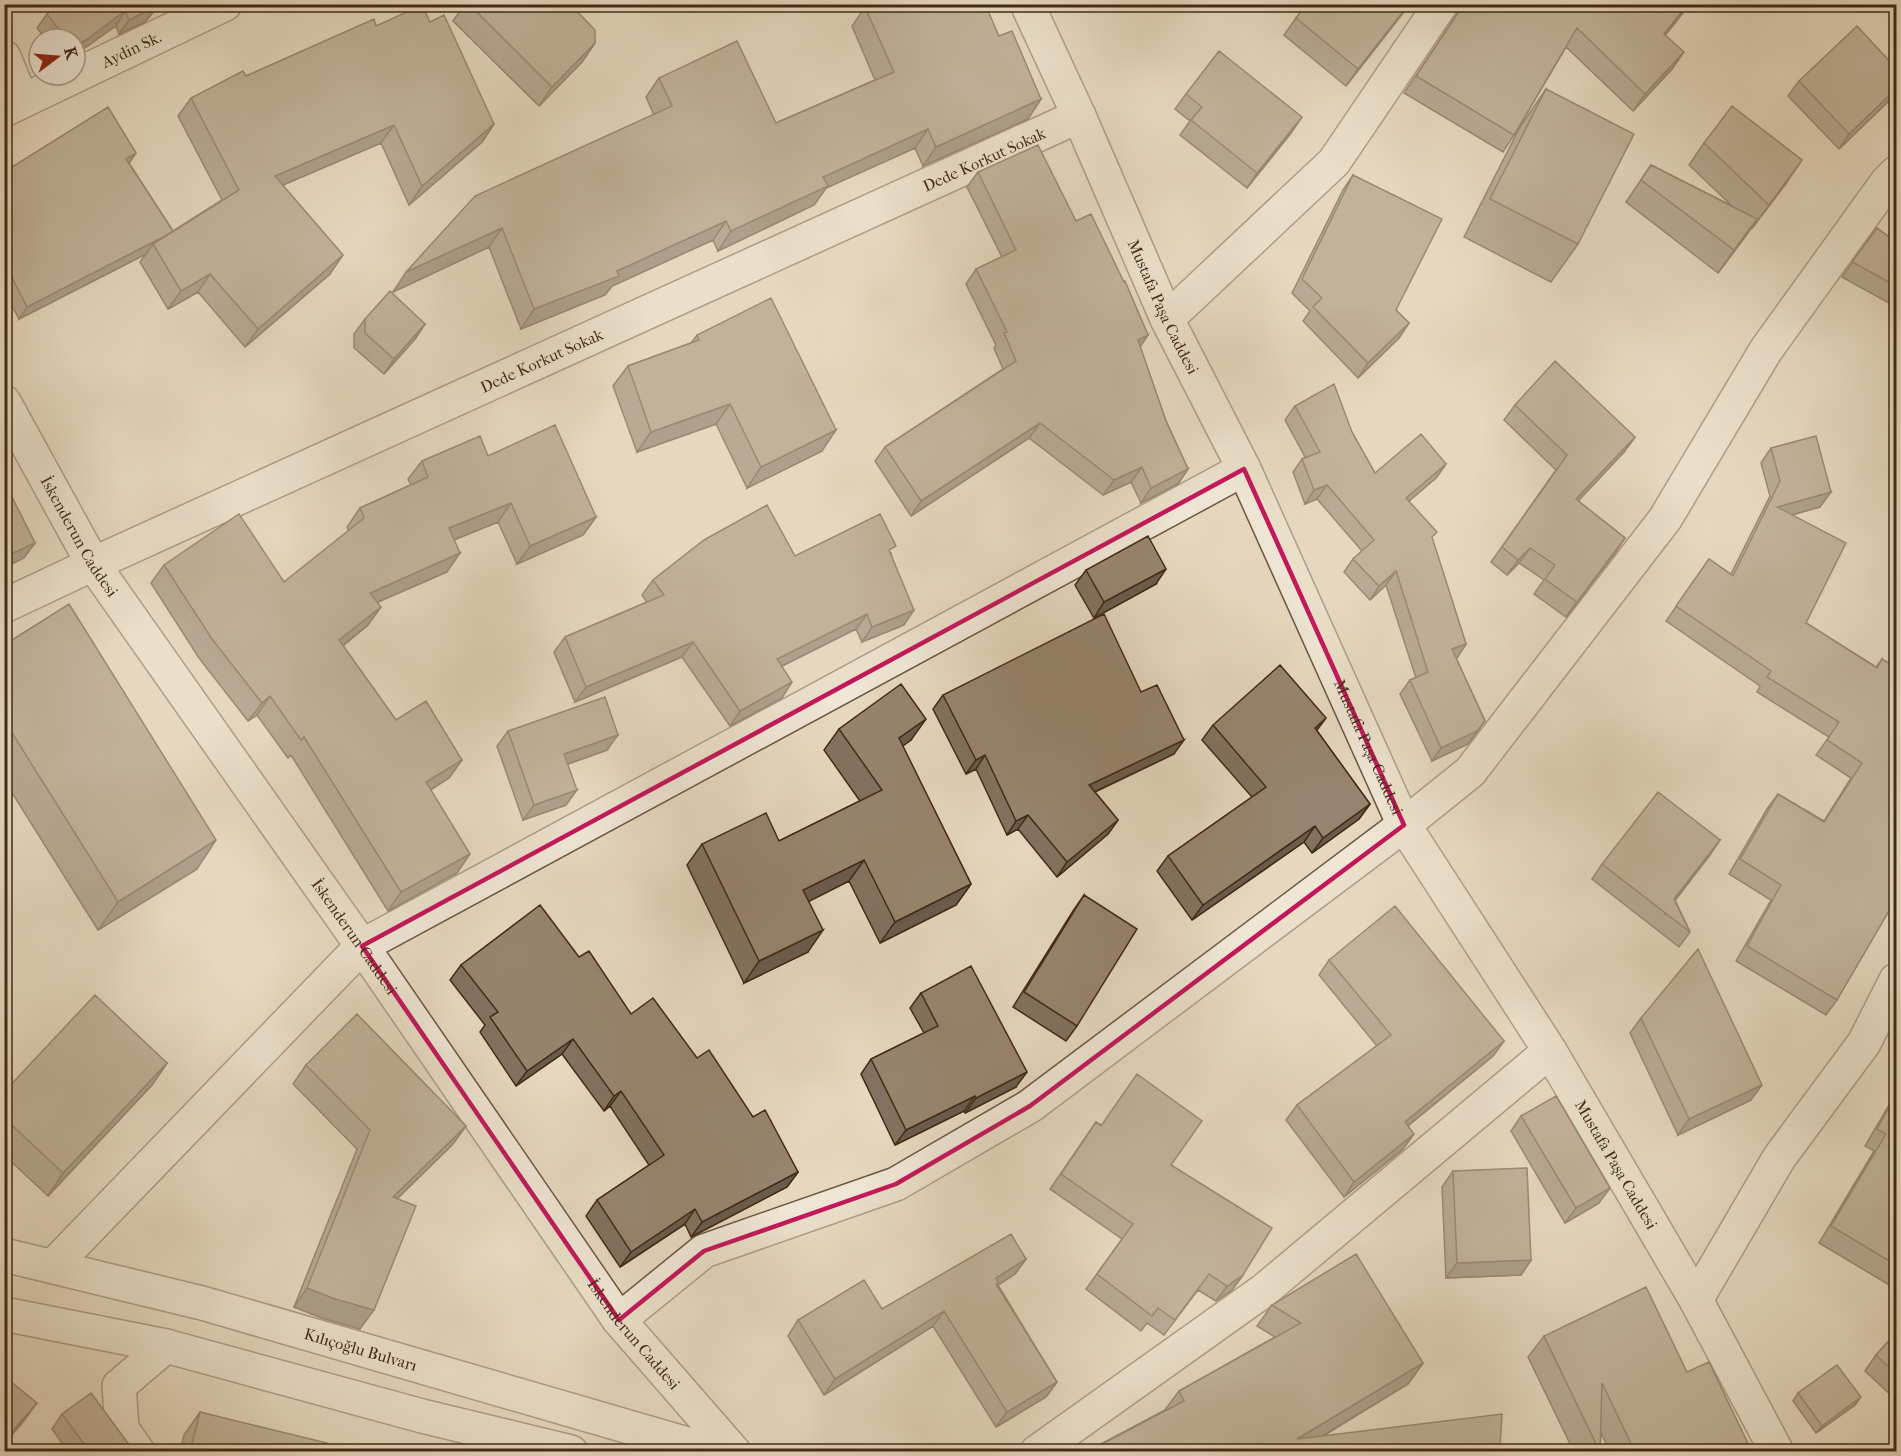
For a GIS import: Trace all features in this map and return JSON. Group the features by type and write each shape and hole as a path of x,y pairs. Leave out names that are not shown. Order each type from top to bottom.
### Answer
{"street":[{"name":"Aydin Sk.","path":"13,106 225,4"},
{"name":"Mustafa Paşa Caddesi","path":"1027,4 1079,116 1167,319 1244,470 1404,825 1550,1051 1696,1300 1777,1452"},
{"path":"1167,319 1334,162 1441,4"},
{"path":"4,57 13,106"},
{"name":"Dede Korkut Sokak","path":"4,606 1079,116"},
{"path":"619,1320 704,1251 896,1184 1030,1106 1404,825 1470,772 1665,519 1767,350 1887,182 1896,173"},
{"name":"İskenderun Caddesi","path":"4,402 93,564 362,946 619,1320 735,1452"},
{"path":"54,1266 362,946 1244,470"},
{"path":"1696,1300 1779,1158 1864,1044 1896,980"},
{"path":"1037,1452 1263,1291 1550,1051"},
{"name":"Kılıçoğlu Bulvarı","path":"4,1255 202,1303 715,1452"},
{"path":"4,1314 166,1346 422,1416 571,1452"},
{"path":"138,1452 122,1429 118,1386 166,1346"}],"highlighted area":[{"path":"1244,469 1404,825 1030,1106 896,1184 704,1251 619,1320 362,946"}],"building":[{"path":"55,4 158,4 129,20 125,11 87,39 87,27 57,27 47,14"},
{"path":"469,4 570,4 595,30 595,43 552,87"},
{"path":"870,4 985,4 999,36 1012,31 1041,99 936,147 928,129 823,177 828,186 731,231 726,221 617,271 619,276 534,309 502,228 406,272 475,196 672,106 659,78 737,41 776,123 894,72 865,7"},
{"path":"1307,4 1409,4 1358,69 1296,18"},
{"path":"1464,4 1688,4 1664,34 1684,52 1645,94 1577,28 1514,135 1416,76"},
{"path":"422,5 430,22 444,15 494,124 422,186 394,125 275,176 343,255 258,329 210,274 181,291 153,244 239,190 191,98 243,71 246,76 374,19 376,26"},
{"path":"1857,26 1896,68 1896,89 1849,134 1799,81"},
{"path":"1219,51 1302,117 1257,173 1191,120 1202,107 1186,94"},
{"path":"1546,89 1634,134 1578,244 1490,199"},
{"path":"1732,106 1802,160 1769,205 1704,143"},
{"path":"108,107 136,153 126,159 173,231 27,307 4,262 4,172"},
{"path":"1038,145 1076,221 1091,214 1125,281 1148,335 1138,340 1166,421 1188,469 1151,488 1142,467 1114,480 1040,423 921,501 885,447 1016,361 1004,333 1007,332 976,269 1016,250 978,172"},
{"path":"1651,165 1757,219 1734,250 1641,180"},
{"path":"1353,175 1442,219 1396,310 1409,323 1368,363 1313,307 1322,298 1302,279"},
{"path":"1877,228 1896,242 1896,286 1852,262"},
{"path":"390,291 425,324 394,359 365,333 365,319"},
{"path":"771,298 836,430 761,467 730,404 651,432 628,366 699,340 697,335"},
{"path":"1555,361 1635,437 1576,499 1625,538 1577,602 1545,579 1555,565 1530,548 1518,560 1502,547 1567,455 1515,405"},
{"path":"1334,384 1352,432 1375,473 1421,434 1446,464 1406,498 1437,532 1432,537 1466,644 1452,649 1485,721 1477,731 1441,748 1410,680 1428,672 1396,571 1379,586 1353,559 1374,540 1327,485 1314,490 1302,459 1320,452 1295,406"},
{"path":"555,425 596,517 530,546 511,503 449,528 460,553 370,593 381,607 339,640 396,720 426,701 462,760 426,782 470,854 401,892 304,737 301,740 270,696 262,703 212,639 164,565 239,514 284,582 364,518 360,508 428,477 422,461 480,436 488,456"},
{"path":"1816,436 1831,492 1777,507 1846,543 1806,623 1877,668 1882,659 1896,667 1896,899 1837,1000 1747,946 1781,885 1740,859 1778,794 1824,822 1862,763 1827,740 1839,722 1767,677 1771,671 1676,606 1709,559 1733,576 1780,481 1771,448"},
{"path":"4,481 35,543 4,557"},
{"path":"767,505 795,556 880,514 896,546 889,550 914,610 872,627 867,614 777,659 792,682 740,711 693,642 586,687 565,637 664,595 653,580 704,540"},
{"path":"1148,536 1166,569 1104,602 1086,570"},
{"path":"69,604 216,840 118,902 4,720 4,645"},
{"path":"1104,614 1141,692 1157,685 1184,740 1089,785 1118,820 1067,862 1028,815 1016,821 985,755 976,760 943,695"},
{"path":"1280,665 1326,718 1315,728 1370,804 1323,838 1315,826 1203,905 1168,856 1266,787 1213,725"},
{"path":"901,684 926,719 899,738 971,884 895,922 864,860 803,890 823,930 759,961 702,844 766,813 779,841 882,790 839,729"},
{"path":"605,697 618,735 564,754 577,790 534,805 508,731"},
{"path":"1658,792 1720,840 1674,899 1690,932 1602,864"},
{"path":"1084,895 1137,929 1077,1026 1024,992"},
{"path":"540,905 579,957 589,951 631,1014 653,998 697,1058 709,1050 753,1117 765,1110 798,1172 702,1222 695,1209 631,1252 597,1200 664,1155 621,1091 614,1096 573,1039 527,1071 490,1017 498,1012 461,965"},
{"path":"1395,906 1504,1041 1405,1122 1414,1134 1354,1182 1297,1105 1391,1035 1329,960"},
{"path":"1698,949 1762,1085 1689,1119 1641,1018"},
{"path":"971,966 1027,1072 906,1130 871,1059 938,1026 921,993"},
{"path":"95,995 167,1063 63,1173 4,1118 4,1092"},
{"path":"357,1014 466,1126 393,1197 416,1206 374,1310 307,1288 370,1130 306,1065"},
{"path":"1137,1074 1202,1121 1171,1165 1272,1228 1243,1275 1227,1286 1209,1274 1175,1320 1158,1308 1152,1316 1097,1274 1133,1224 1061,1174 1096,1122 1101,1126"},
{"path":"1896,1095 1896,1265 1831,1226 1886,1134 1877,1129"},
{"path":"1556,1096 1610,1188 1576,1208 1521,1116"},
{"path":"1527,1168 1531,1260 1457,1263 1453,1171"},
{"path":"1011,1234 1026,1259 996,1278 998,1282 996,1284 1057,1382 1007,1412 944,1311 835,1379 798,1320 864,1280 882,1309"},
{"path":"1356,1254 1423,1363 1297,1439 1502,1414 1500,1448 1599,1450 1544,1336 1646,1287 1687,1372 1709,1362 1752,1452 1635,1452 1602,1383 1600,1452 1087,1452 1184,1401 1179,1391 1301,1323 1272,1305"},
{"path":"1896,1333 1896,1374 1876,1355"},
{"path":"1837,1365 1861,1397 1822,1426 1798,1393"},
{"path":"4,1376 37,1403 4,1441"},
{"path":"91,1393 130,1446 123,1452 90,1452 62,1414"},
{"path":"200,1412 327,1443 325,1452 191,1452"}]}
